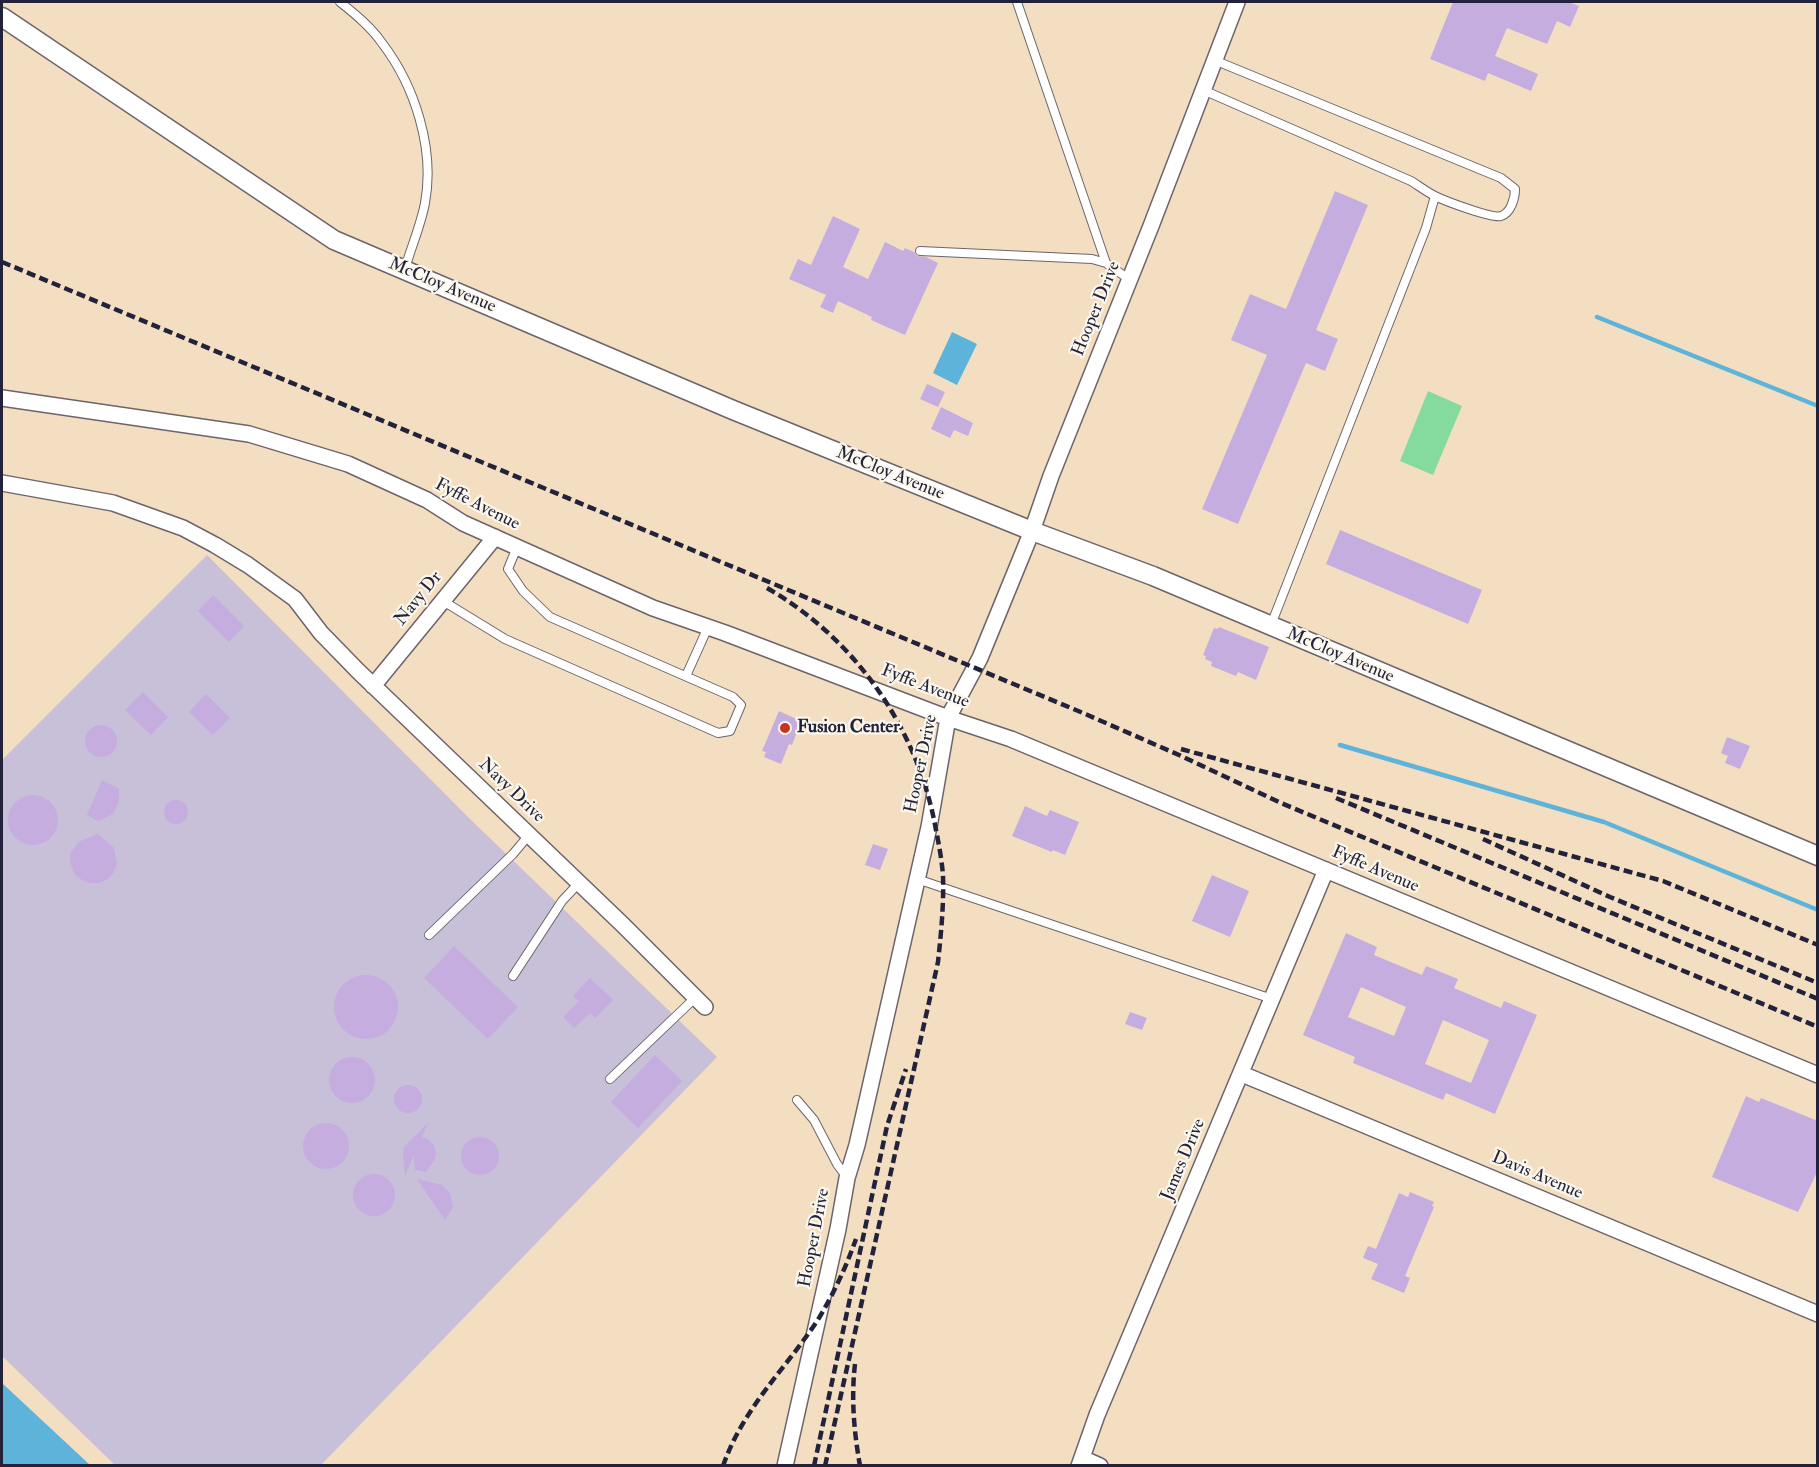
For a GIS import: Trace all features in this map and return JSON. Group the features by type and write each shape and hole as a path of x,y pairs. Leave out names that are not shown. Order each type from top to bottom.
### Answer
{"street":[{"name":"Hooper Drive","path":"785,1466 838,1229 847,1178 857,1145 929,827 948,718 980,658 1032,531 1237,2"},
{"name":"McCloy Avenue","path":"5,18 334,240 733,410 1032,531 1153,576 1818,856"},
{"name":"Fyffe Avenue","path":"2,398 249,434 348,464 427,500 463,523 652,608 948,718 1011,739 1818,1075"},
{"name":"Navy Drive","path":"2,483 113,503 183,528 248,565 295,599 321,633 373,686 700,1002"},
{"name":"Navy Dr","path":"373,686 495,537"},
{"name":"James Drive","path":"1080,1462 1097,1415 1326,870"},
{"name":"Davis Avenue","path":"1242,1074 1818,1314"},
{"path":"1080,1462 1100,1466"}],"lane":[{"path":"340,2 381,41 395,61 410,92 428,154 425,203 404,270"},
{"path":"1017,2 1106,263"},
{"path":"1203,90 1411,181 1435,196 1490,217 1502,216 1509,211 1515,196 1515,189 1501,178 1214,60"},
{"path":"1270,626 1426,228 1435,196"},
{"path":"920,250 1092,259 1106,263 1130,280"},
{"path":"443,600 505,639 718,733 730,730 741,705 733,697 550,617 523,591 508,569 517,547"},
{"path":"686,676 708,627"},
{"path":"429,935 513,854 529,835"},
{"path":"917,879 1272,999"},
{"path":"513,976 562,901 579,883"},
{"path":"610,1079 700,1002"},
{"path":"797,1100 814,1120 847,1178"}],"shaded area":[{"path":"207,555 469,818 717,1057 321,1465 115,1465 2,1356 2,760"}],"green space":[{"path":"1428,391 1462,406 1433,475 1400,461"}],"water":[{"path":"952,332 977,344 957,385 933,373"},
{"path":"2,1383 90,1465 2,1465"}],"building":[{"path":"1453,2 1568,2 1579,6 1570,27 1557,21 1547,44 1507,28 1495,56 1538,74 1531,91 1488,73 1485,81 1430,59"},
{"path":"1335,191 1368,205 1316,330 1338,339 1325,371 1306,363 1238,524 1202,509 1267,355 1231,340 1250,294 1286,309"},
{"path":"833,216 860,229 843,267 868,279 885,242 938,263 905,335 871,320 872,317 838,301 833,313 820,307 826,295 789,279 798,259 811,265"},
{"path":"927,384 945,392 938,407 920,399"},
{"path":"941,407 973,423 968,436 954,430 950,438 931,429"},
{"path":"1340,530 1482,590 1468,624 1326,564"},
{"path":"213,595 244,626 229,642 198,611"},
{"path":"1219,627 1269,647 1256,680 1238,672 1236,676 1211,666 1212,662 1205,659 1206,656 1203,655 1214,628"},
{"path":"143,692 168,717 151,735 125,710"},
{"path":"206,694 230,718 213,735 189,712"},
{"name":"Fusion Center","path":"779,711 801,721 792,745 789,744 781,764 764,757 766,752 762,751"},
{"path":"101,725 112,730 117,741 112,752 101,757 90,752 85,741 90,730"},
{"path":"1727,737 1750,746 1740,769 1725,763 1728,756 1721,753"},
{"path":"102,780 119,789 119,801 113,814 98,821 87,815"},
{"path":"38,795 51,802 57,810 57,830 51,838 43,844 28,845 15,838 9,830 8,815 15,802 23,796"},
{"path":"176,800 185,803 188,812 185,821 176,824 167,821 164,812 167,803"},
{"path":"1025,806 1047,816 1050,810 1079,822 1065,855 1012,836"},
{"path":"98,834 114,848 117,864 108,879 99,883 90,883 75,875 70,855 78,842"},
{"path":"873,844 888,849 880,870 865,865"},
{"path":"1212,875 1249,891 1230,937 1192,921"},
{"path":"1346,933 1377,947 1374,955 1422,975 1426,966 1458,979 1454,988 1501,1008 1504,1001 1537,1015 1495,1114 1446,1093 1443,1100 1353,1063 1355,1057 1303,1035","holes":["1361,987 1406,1007 1394,1036 1348,1017","1443,1020 1489,1040 1471,1083 1425,1064"]},
{"path":"454,946 518,1007 488,1039 424,978"},
{"path":"366,975 384,980 389,984 393,989 398,1007 393,1025 389,1030 384,1034 366,1039 348,1034 343,1030 339,1025 334,1007 339,989 343,984 348,980"},
{"path":"590,978 613,1000 595,1018 590,1013 574,1028 563,1017 579,1001 573,996"},
{"path":"1130,1012 1147,1018 1142,1030 1125,1024"},
{"path":"655,1055 682,1081 638,1128 611,1102"},
{"path":"352,1057 368,1064 375,1080 368,1096 352,1103 336,1096 329,1080 336,1064"},
{"path":"408,1085 418,1089 422,1099 418,1109 408,1113 398,1109 394,1099 398,1089"},
{"path":"1746,1096 1759,1102 1761,1098 1818,1121 1818,1170 1798,1212 1712,1177"},
{"path":"326,1123 342,1130 349,1146 342,1162 326,1169 310,1162 303,1146 310,1130"},
{"path":"428,1123 422,1137 434,1145 435,1159 426,1172 415,1170 414,1155 405,1176 404,1147"},
{"path":"480,1137 493,1143 499,1156 493,1169 480,1175 467,1169 461,1156 467,1143"},
{"path":"374,1174 382,1175 389,1180 394,1187 394,1203 389,1210 382,1215 374,1216 366,1215 359,1210 354,1203 353,1195 354,1187 359,1180 366,1175"},
{"path":"417,1179 442,1185 450,1193 453,1207 445,1220"},
{"path":"1410,1192 1434,1202 1432,1206 1434,1207 1405,1276 1410,1278 1404,1293 1371,1279 1378,1264 1363,1258 1368,1246 1376,1249 1399,1193 1408,1197"}],"waterway":[{"path":"1597,317 1818,406"},
{"path":"1340,745 1604,822 1818,910"}],"railway":[{"path":"2,262 1083,713 1281,803 1818,1027"},
{"path":"767,588 799,609 855,660 878,690 898,722 915,757 927,793 943,876 943,908 938,962 825,1466"},
{"path":"1181,749 1663,881 1818,945"},
{"path":"1336,798 1818,999"},
{"path":"1483,839 1610,897 1818,983"},
{"path":"814,1466 887,1126 906,1069"},
{"path":"723,1466 742,1425 754,1406 819,1318 839,1280 856,1239"},
{"path":"855,1364 854,1415 860,1466"}],"place":[{"name":"Fusion Center","path":"785,728"}]}
